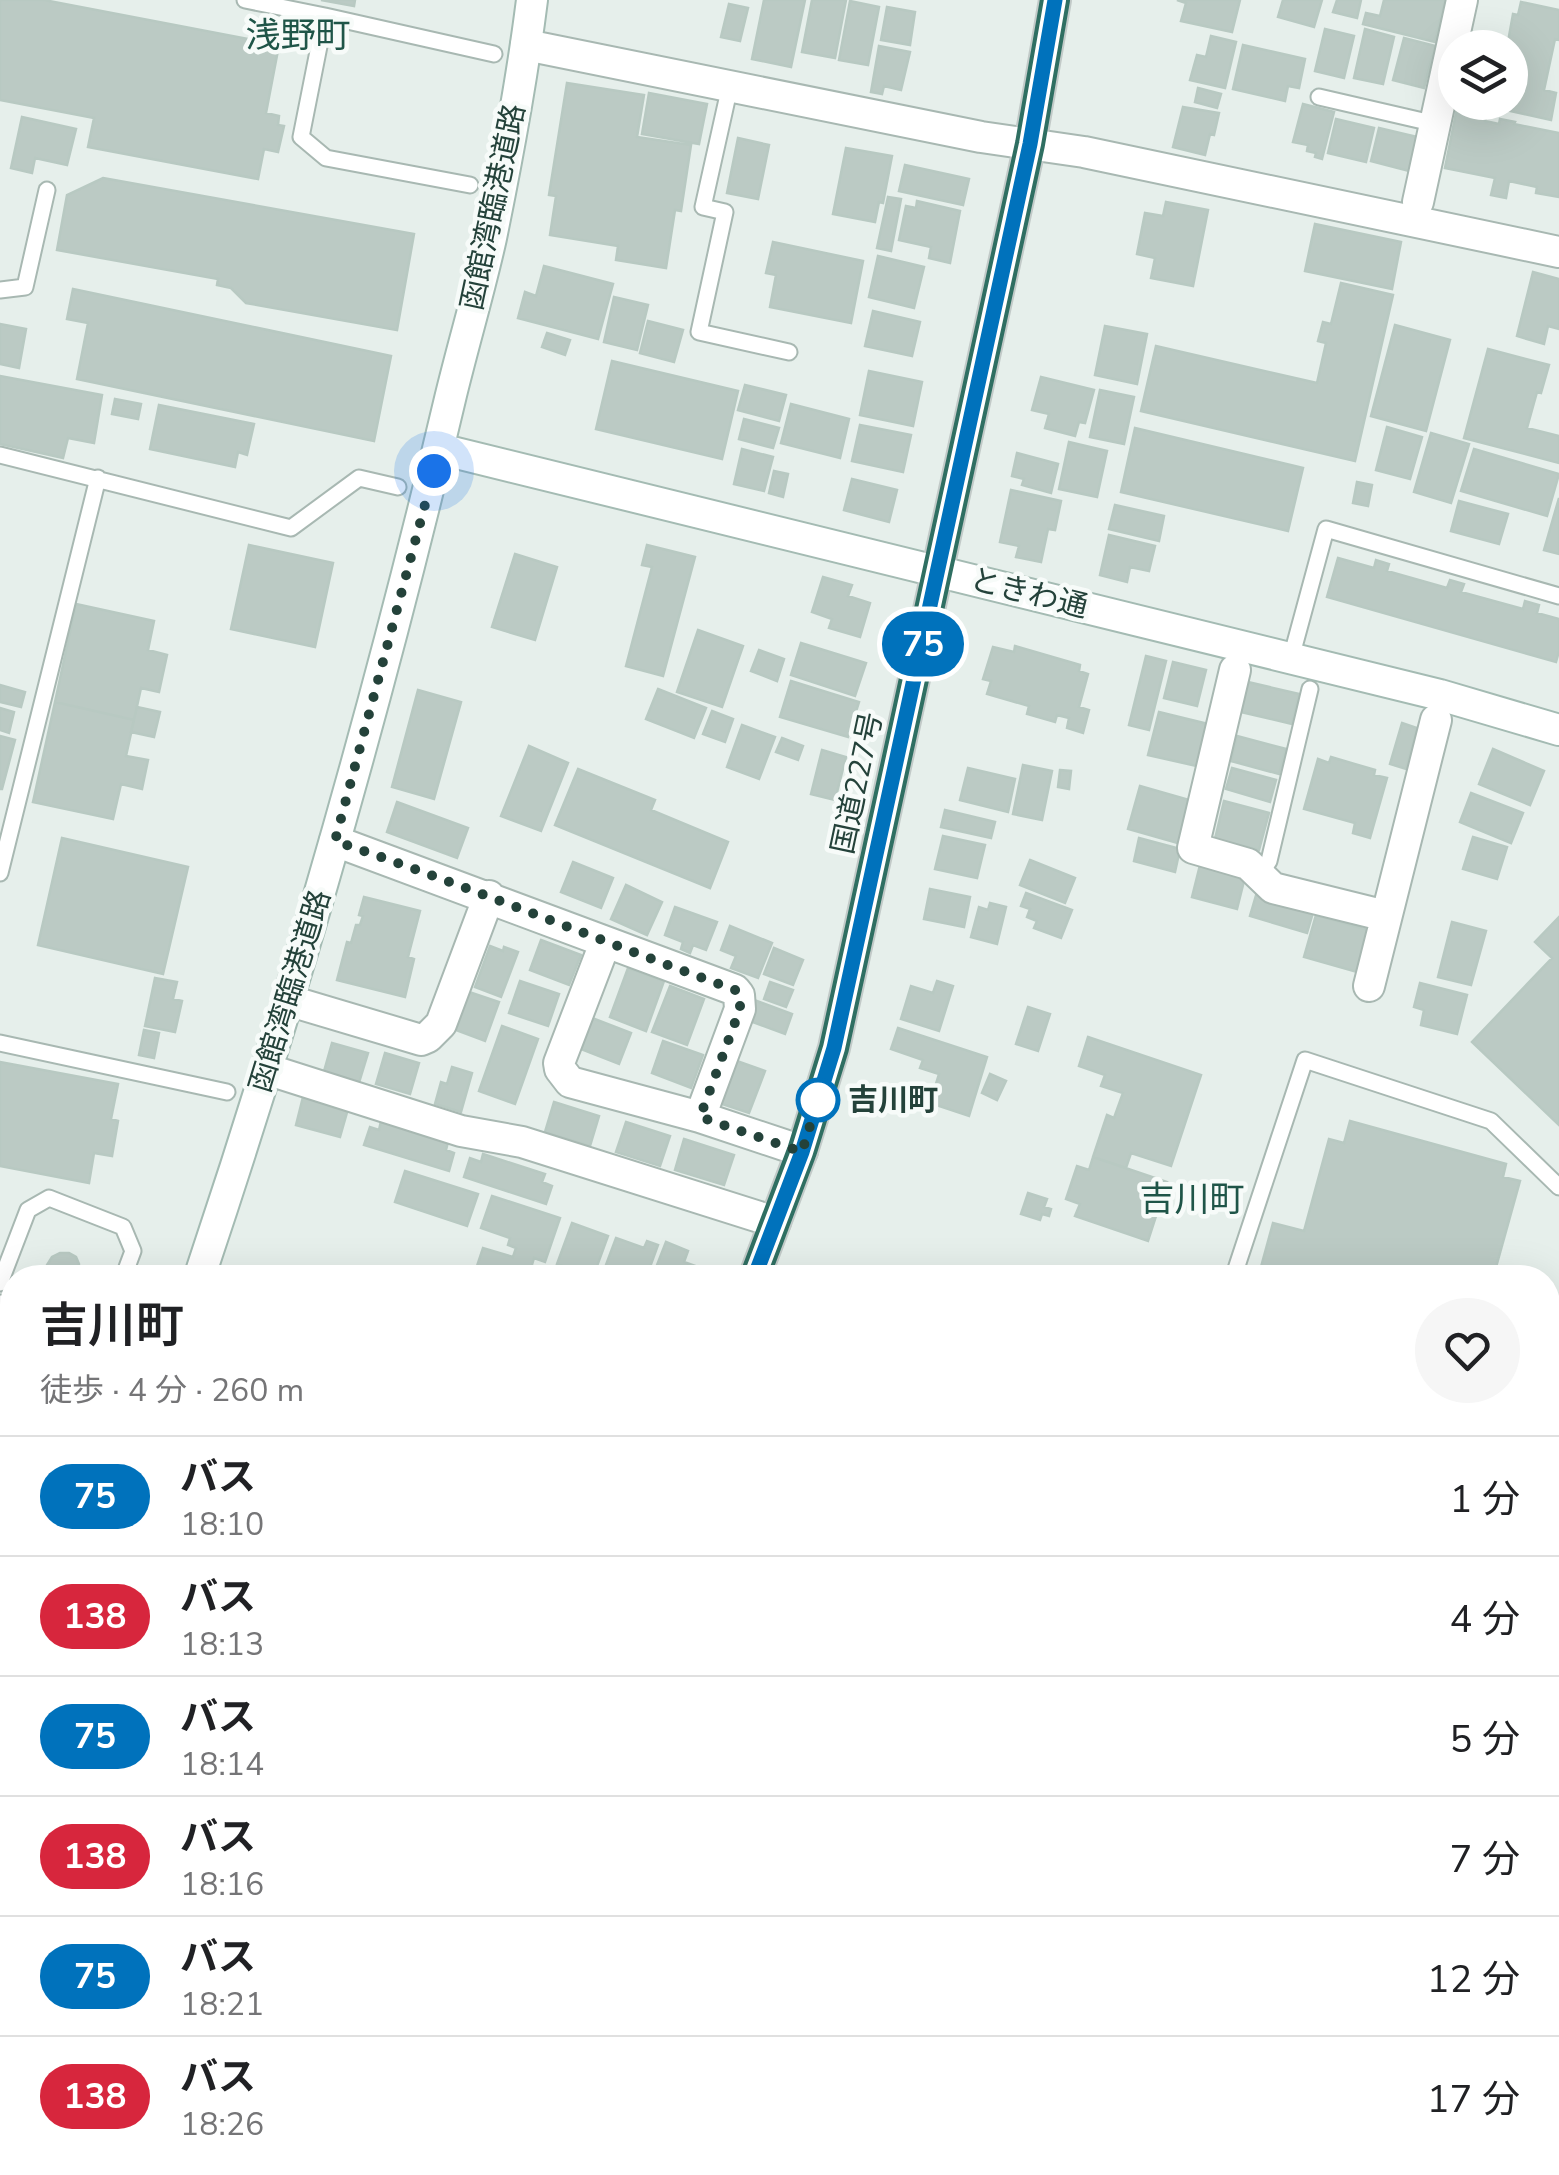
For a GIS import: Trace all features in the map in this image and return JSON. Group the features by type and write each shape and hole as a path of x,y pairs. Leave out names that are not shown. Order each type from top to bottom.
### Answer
{"highway":[{"name":"国道227号","path":"759,1265 802,1152 834,1048 1030,144 1055,0"}],"street":[{"name":"函館湾臨港道路","path":"203,1265 335,841 440,449 490,240 532,0"},
{"path":"1418,202 1462,0"},
{"path":"526,44 980,137 1084,152 1559,252"},
{"name":"ときわ通","path":"440,449 1557,723"},
{"path":"1235,670 1193,848 1248,864 1272,888 1386,916"},
{"path":"1369,986 1436,720"},
{"path":"335,841 735,990 740,995 740,1009 700,1117"},
{"path":"287,1000 421,1040 428,1037 441,1024 489,896"},
{"path":"605,943 559,1064 570,1082 700,1117 802,1152"},
{"path":"266,1069 461,1131 522,1142 775,1222"}],"lane":[{"path":"245,0 494,54"},
{"path":"325,16 301,137 326,158 470,185"},
{"path":"730,86 703,207 725,212 698,332 789,352"},
{"path":"1319,97 1436,124"},
{"path":"0,290 25,287 47,190"},
{"path":"0,455 291,528 360,478 398,487"},
{"path":"0,873 98,478"},
{"path":"1292,658 1326,529 1559,596"},
{"path":"1260,874 1269,862 1310,689"},
{"path":"0,1043 227,1092"},
{"path":"1237,1265 1305,1060 1492,1121 1559,1188"},
{"path":"7,1265 28,1210 49,1198 122,1226 133,1251 128,1265"}],"building":[{"path":"0,0 44,0 279,45 266,113 279,116 278,125 284,126 278,152 264,149 258,179 88,147 94,118 0,100"},
{"path":"321,0 355,0 354,6"},
{"path":"764,0 805,0 791,67 752,59"},
{"path":"812,0 846,0 835,58 802,52"},
{"path":"1177,0 1240,0 1232,32 1181,21 1186,3"},
{"path":"1283,0 1322,0 1314,27 1278,17"},
{"path":"1337,0 1361,0 1357,18 1333,12"},
{"path":"1384,0 1445,0 1435,42 1363,24 1366,13 1380,16"},
{"path":"850,1 879,7 868,65 839,60"},
{"path":"1521,2 1559,10 1559,40 1555,39 1544,90 1556,93 1551,120 1528,115 1528,30 1510,30 1513,14 1518,15"},
{"path":"729,4 748,8 740,41 721,37"},
{"path":"887,7 915,12 910,45 881,40"},
{"path":"1325,29 1354,36 1344,78 1315,71"},
{"path":"1365,29 1394,37 1383,84 1354,78"},
{"path":"1211,36 1236,42 1225,88 1190,80 1197,55 1206,57"},
{"path":"1404,38 1435,46 1424,88 1393,80"},
{"path":"1243,45 1305,59 1299,88 1288,86 1285,101 1233,89"},
{"path":"879,46 910,52 901,90 884,86 882,94 871,92"},
{"path":"567,83 644,95 637,137 691,145 681,211 675,210 666,268 616,260 618,246 550,235 556,196 549,195"},
{"path":"1198,88 1221,94 1217,108 1195,102"},
{"path":"649,93 707,104 699,144 642,134"},
{"path":"1303,104 1334,112 1322,159 1307,151 1308,145 1293,142"},
{"path":"1183,107 1219,113 1205,155 1173,147"},
{"path":"22,117 76,129 67,165 35,158 32,173 11,168"},
{"path":"1336,119 1374,128 1366,162 1328,153"},
{"path":"1455,120 1499,124 1505,120 1559,133 1559,197 1536,193 1537,187 1509,181 1506,198 1491,195 1495,178 1445,168"},
{"path":"1379,128 1417,137 1409,171 1371,161"},
{"path":"738,138 769,145 758,199 727,193"},
{"path":"846,148 892,156 883,203 879,202 875,222 833,214"},
{"path":"905,165 969,179 963,205 899,191"},
{"path":"103,178 414,234 397,330 246,303 231,288 217,285 218,279 57,250 67,195"},
{"path":"888,197 901,199 891,251 877,248"},
{"path":"917,201 960,211 950,263 929,258 931,247 899,240 906,206 916,208"},
{"path":"1166,202 1208,210 1193,286 1151,278 1155,258 1137,254 1145,213 1163,216"},
{"path":"1315,224 1401,242 1392,289 1305,271"},
{"path":"773,242 863,261 851,323 770,307 776,275 766,273"},
{"path":"878,256 924,267 914,308 869,297"},
{"path":"544,266 613,284 598,339 518,318 525,292 536,296"},
{"path":"1533,272 1559,279 1559,329 1548,326 1544,344 1517,336"},
{"path":"1341,283 1393,295 1355,461 1141,411 1156,346 1317,383 1326,343 1318,341 1323,322 1331,324"},
{"path":"73,289 391,356 374,441 77,379 88,323 67,319"},
{"path":"614,297 648,305 637,350 604,342"},
{"path":"873,311 920,322 912,356 865,346"},
{"path":"648,321 683,330 674,362 640,353"},
{"path":"0,324 26,329 19,368 0,364"},
{"path":"1395,325 1450,340 1426,431 1371,416"},
{"path":"1105,326 1147,334 1137,384 1095,375"},
{"path":"547,333 570,340 565,355 542,347"},
{"path":"1488,349 1549,365 1527,428 1559,436 1559,463 1464,438"},
{"path":"612,361 738,391 722,459 596,429"},
{"path":"869,371 922,382 913,426 860,415"},
{"path":"0,376 102,395 94,443 68,438 63,458 0,444"},
{"path":"1041,377 1094,390 1085,423 1079,422 1075,436 1045,428 1049,414 1032,410"},
{"path":"745,385 786,395 779,421 738,410"},
{"path":"1100,390 1134,397 1124,444 1090,437"},
{"path":"115,399 141,404 138,419 112,414"},
{"path":"791,404 849,419 840,458 781,443"},
{"path":"159,405 254,424 247,455 238,452 235,467 150,449"},
{"path":"744,419 779,428 773,448 739,439"},
{"path":"860,425 911,435 903,472 852,461"},
{"path":"1387,427 1422,437 1410,479 1376,470"},
{"path":"1135,428 1303,468 1288,531 1121,492"},
{"path":"1431,433 1469,444 1451,503 1414,492"},
{"path":"1069,442 1107,451 1097,497 1059,489"},
{"path":"742,449 773,457 764,491 734,484"},
{"path":"1474,449 1559,474 1547,516 1461,491"},
{"path":"1017,453 1058,464 1051,493 1022,485 1024,479 1012,476"},
{"path":"774,471 788,474 783,497 769,493"},
{"path":"852,479 897,490 889,522 844,510"},
{"path":"1357,482 1372,485 1368,506 1353,503"},
{"path":"1011,490 1061,501 1055,530 1048,529 1041,562 1016,557 1019,546 1000,542"},
{"path":"1559,498 1559,554 1544,550"},
{"path":"1459,501 1508,514 1499,544 1451,531"},
{"path":"1115,505 1164,516 1159,541 1109,529"},
{"path":"1109,535 1155,546 1149,571 1130,567 1127,582 1100,575"},
{"path":"249,545 333,563 315,647 231,629"},
{"path":"647,545 695,557 663,676 626,666 652,567 642,565"},
{"path":"515,554 557,567 535,640 492,627"},
{"path":"1338,558 1374,568 1376,560 1389,564 1387,571 1447,588 1450,580 1464,584 1461,592 1523,609 1525,601 1539,605 1537,613 1559,619 1556,662 1327,597"},
{"path":"823,577 852,585 848,596 870,603 860,637 829,628 832,619 812,612"},
{"path":"76,604 154,621 148,650 167,655 159,692 141,688 134,720 55,702"},
{"path":"698,630 743,646 722,707 677,692"},
{"path":"801,643 866,663 855,696 791,675"},
{"path":"1015,646 1080,665 1079,671 1088,674 1079,707 1089,710 1083,733 1067,728 1069,718 1057,715 1055,722 1027,714 1029,706 987,694 991,681 983,679 993,647 1014,652"},
{"path":"759,650 784,659 777,681 751,671"},
{"path":"1146,656 1166,661 1149,730 1129,725"},
{"path":"1173,662 1206,670 1197,706 1164,698"},
{"path":"791,681 859,702 848,737 780,717"},
{"path":"1248,682 1299,694 1292,724 1241,712"},
{"path":"0,685 25,692 21,707 0,702"},
{"path":"658,689 706,708 694,738 646,719"},
{"path":"418,690 461,702 434,799 392,787"},
{"path":"55,702 134,720 126,756 148,760 142,789 121,784 113,819 33,802"},
{"path":"137,707 160,712 154,737 131,732"},
{"path":"0,708 14,712 9,733 0,730"},
{"path":"712,711 733,719 725,742 703,734"},
{"path":"1159,712 1212,725 1201,767 1148,755"},
{"path":"1402,723 1417,728 1406,769 1390,764"},
{"path":"742,725 775,737 759,779 727,767"},
{"path":"0,736 15,740 2,789 0,789"},
{"path":"1237,736 1286,749 1279,774 1231,761"},
{"path":"782,738 803,746 798,760 776,752"},
{"path":"529,746 568,763 541,831 501,816"},
{"path":"1493,749 1544,771 1530,805 1479,784"},
{"path":"822,750 846,757 835,800 811,794"},
{"path":"1331,757 1375,770 1374,775 1387,778 1370,838 1353,833 1355,823 1304,809 1318,759 1329,763"},
{"path":"1023,765 1052,771 1042,820 1013,814"},
{"path":"968,768 1015,779 1008,812 960,800"},
{"path":"1232,768 1276,780 1270,802 1226,789"},
{"path":"578,769 655,800 651,810 728,842 710,888 555,825"},
{"path":"1060,770 1071,771 1069,789 1058,787"},
{"path":"1140,786 1193,801 1181,844 1128,829"},
{"path":"1471,793 1523,813 1511,843 1460,822"},
{"path":"1224,801 1269,813 1259,850 1215,839"},
{"path":"397,802 468,828 457,858 387,832"},
{"path":"945,810 995,822 991,838 941,827"},
{"path":"943,836 985,845 977,878 935,869"},
{"path":"1473,837 1507,847 1497,879 1463,869"},
{"path":"62,838 188,867 163,974 38,945"},
{"path":"1139,838 1180,849 1175,872 1134,861"},
{"path":"1030,860 1075,878 1065,903 1020,885"},
{"path":"1201,861 1246,873 1237,909 1192,897"},
{"path":"573,862 613,878 601,908 561,892"},
{"path":"626,885 662,902 647,935 611,919"},
{"path":"930,889 970,897 964,927 924,919"},
{"path":"1257,892 1314,909 1307,933 1250,916"},
{"path":"1026,893 1072,910 1061,938 1034,928 1037,921 1027,917 1030,909 1021,906"},
{"path":"364,897 420,911 408,957 414,959 405,997 337,980 347,942 351,943 363,916 359,915"},
{"path":"990,903 1006,907 997,944 971,937 979,907 988,910"},
{"path":"675,907 717,922 706,950 693,945 690,953 681,949 683,942 665,935"},
{"path":"1316,915 1368,930 1357,972 1304,957"},
{"path":"1559,917 1559,1125 1472,1042 1552,958 1535,942"},
{"path":"1452,922 1486,931 1471,985 1438,977"},
{"path":"730,926 772,943 758,978 731,968 736,956 721,950"},
{"path":"541,940 581,955 569,985 530,970"},
{"path":"490,946 518,952 501,997 475,987"},
{"path":"774,948 803,960 793,985 764,974"},
{"path":"628,968 664,981 646,1031 610,1017"},
{"path":"155,978 177,982 173,999 182,1001 175,1032 145,1026"},
{"path":"520,981 559,994 548,1026 509,1013"},
{"path":"937,981 953,986 939,1031 901,1019 911,986 933,993"},
{"path":"770,982 793,990 786,1007 764,999"},
{"path":"1420,983 1467,995 1457,1034 1421,1025 1424,1010 1414,1007"},
{"path":"670,986 704,999 687,1045 652,1032"},
{"path":"469,992 499,1002 485,1041 456,1030"},
{"path":"754,1000 792,1014 785,1034 747,1020"},
{"path":"1028,1007 1050,1014 1038,1051 1016,1044"},
{"path":"592,1018 631,1033 619,1064 581,1049"},
{"path":"502,1026 538,1039 515,1104 479,1091"},
{"path":"898,1028 987,1057 969,1116 930,1103 939,1074 920,1068 923,1060 891,1049"},
{"path":"144,1030 159,1033 154,1058 139,1055"},
{"path":"1088,1037 1201,1075 1171,1166 1131,1153 1126,1168 1093,1157 1107,1115 1114,1118 1123,1093 1101,1086 1105,1075 1079,1066"},
{"path":"663,1041 703,1055 691,1088 652,1073"},
{"path":"332,1043 368,1053 358,1086 323,1075"},
{"path":"385,1053 419,1063 410,1094 376,1084"},
{"path":"734,1060 765,1071 749,1113 719,1103"},
{"path":"0,1062 118,1084 111,1119 118,1121 112,1156 94,1153 89,1183 0,1166"},
{"path":"452,1067 472,1073 461,1112 435,1104 441,1082 447,1084"},
{"path":"990,1074 1006,1081 997,1100 982,1093"},
{"path":"303,1097 348,1109 340,1137 296,1125"},
{"path":"554,1102 599,1116 590,1146 545,1132"},
{"path":"381,1121 448,1142 446,1150 454,1153 449,1171 364,1145 370,1127 379,1130"},
{"path":"1350,1121 1506,1164 1503,1177 1520,1181 1497,1265 1262,1265 1273,1223 1304,1231 1329,1139 1344,1143"},
{"path":"626,1122 670,1136 660,1166 616,1152"},
{"path":"684,1139 734,1155 724,1185 675,1170"},
{"path":"483,1154 545,1174 542,1182 552,1186 546,1204 464,1177 470,1158 481,1162"},
{"path":"1093,1157 1167,1182 1148,1241 1075,1216 1080,1204 1066,1199 1077,1166 1089,1170"},
{"path":"405,1171 478,1194 467,1226 395,1202"},
{"path":"1028,1193 1047,1199 1044,1207 1051,1209 1049,1216 1042,1214 1040,1220 1021,1214"},
{"path":"492,1196 560,1218 545,1262 534,1258 532,1265 477,1265 483,1248 513,1257 516,1248 508,1245 510,1238 481,1228"},
{"path":"572,1223 608,1236 597,1265 557,1264"},
{"path":"616,1238 644,1248 647,1241 658,1245 651,1265 606,1265"},
{"path":"666,1242 688,1251 684,1262 692,1265 657,1265"},
{"path":"69,1253 79,1265 47,1265 52,1257"}],"bus line":[{"name":"75","path":"759,1265 802,1152 834,1048 1030,144 1055,0"}],"place":[{"name":"吉川町","path":"818,1100"}],"district":[{"name":"浅野町","path":"298,35"},
{"name":"吉川町","path":"1192,1199"}],"route":[{"path":"434,471 335,841 735,990 740,995 740,1009 700,1117 802,1152 818,1100"}]}
